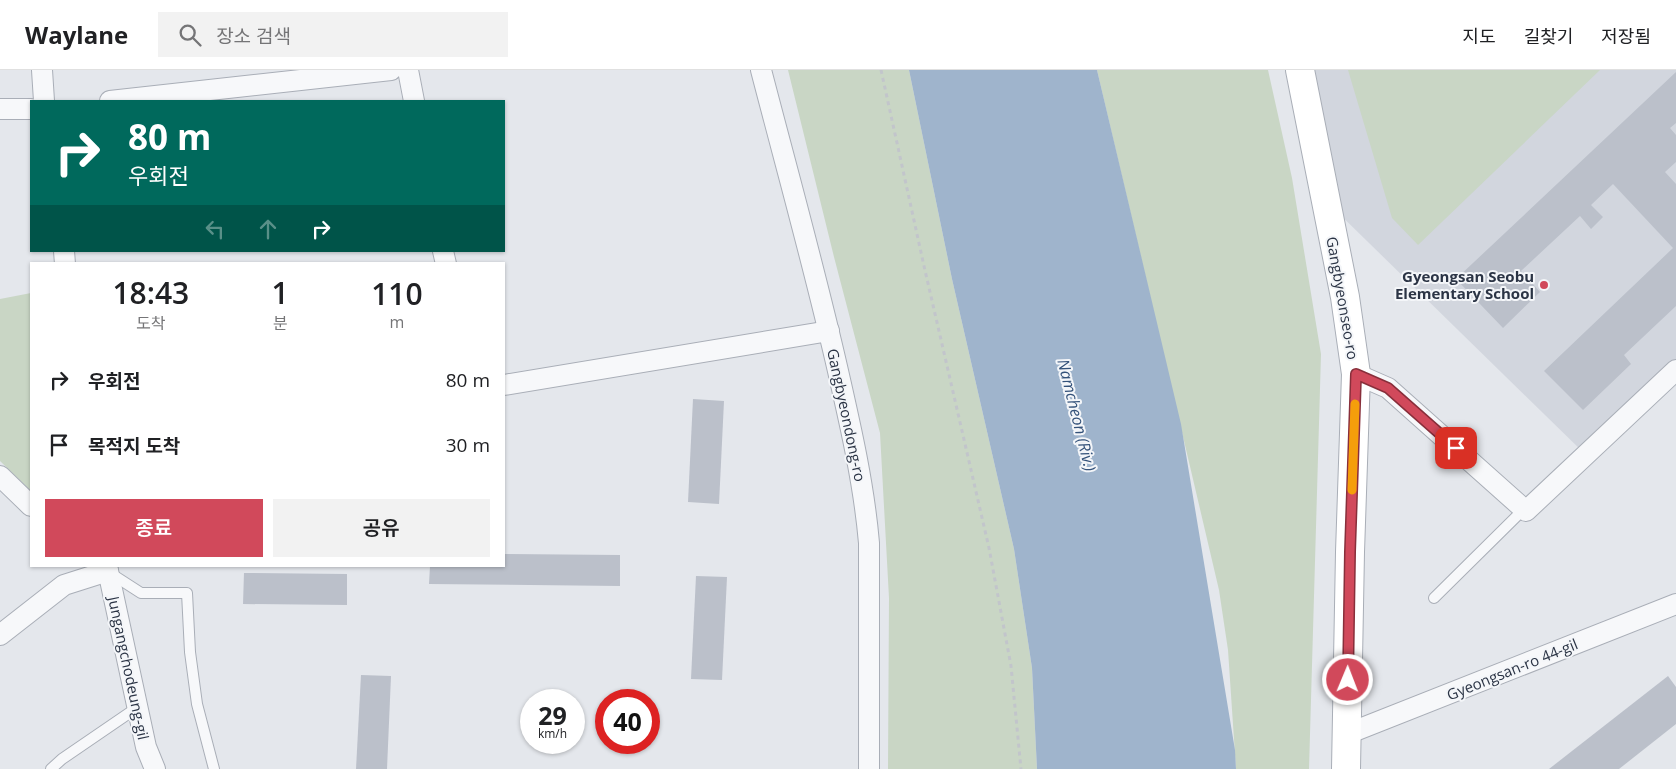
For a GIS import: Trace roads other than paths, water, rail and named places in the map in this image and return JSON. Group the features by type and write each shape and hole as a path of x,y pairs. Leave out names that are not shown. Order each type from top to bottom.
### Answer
{"street":[{"path":"42,70 44,100"},
{"path":"119,100 392,70"},
{"path":"408,70 414,100"},
{"name":"Gangbyeondong-ro","path":"761,70 829,331 851,427 866,513 869,543 869,769"},
{"name":"Gangbyeonseo-ro","path":"1300,70 1345,297 1356,374 1346,769"},
{"path":"0,109 30,109"},
{"path":"505,384 829,331"},
{"path":"1356,374 1388,388 1526,511 1676,370"},
{"path":"0,476 30,505"},
{"path":"0,635 64,585 105,568"},
{"name":"Jungangchodeung-gil","path":"105,568 146,747 155,769"},
{"name":"Gyeongsan-ro 44-gil","path":"1347,734 1676,604"}],"lane":[{"path":"1434,598 1524,509"},
{"path":"105,568 141,593 187,593 190,652 197,704 214,769"},
{"path":"51,769 62,759 138,707"}],"water":[{"name":"Namcheon (Riv.)","path":"909,70 1097,70 1181,424 1235,750 1236,769 1037,769 1032,668 1014,549 952,279"}],"place":[{"name":"Gyeongsan Seobu Elementary School","path":"1544,285"}]}
